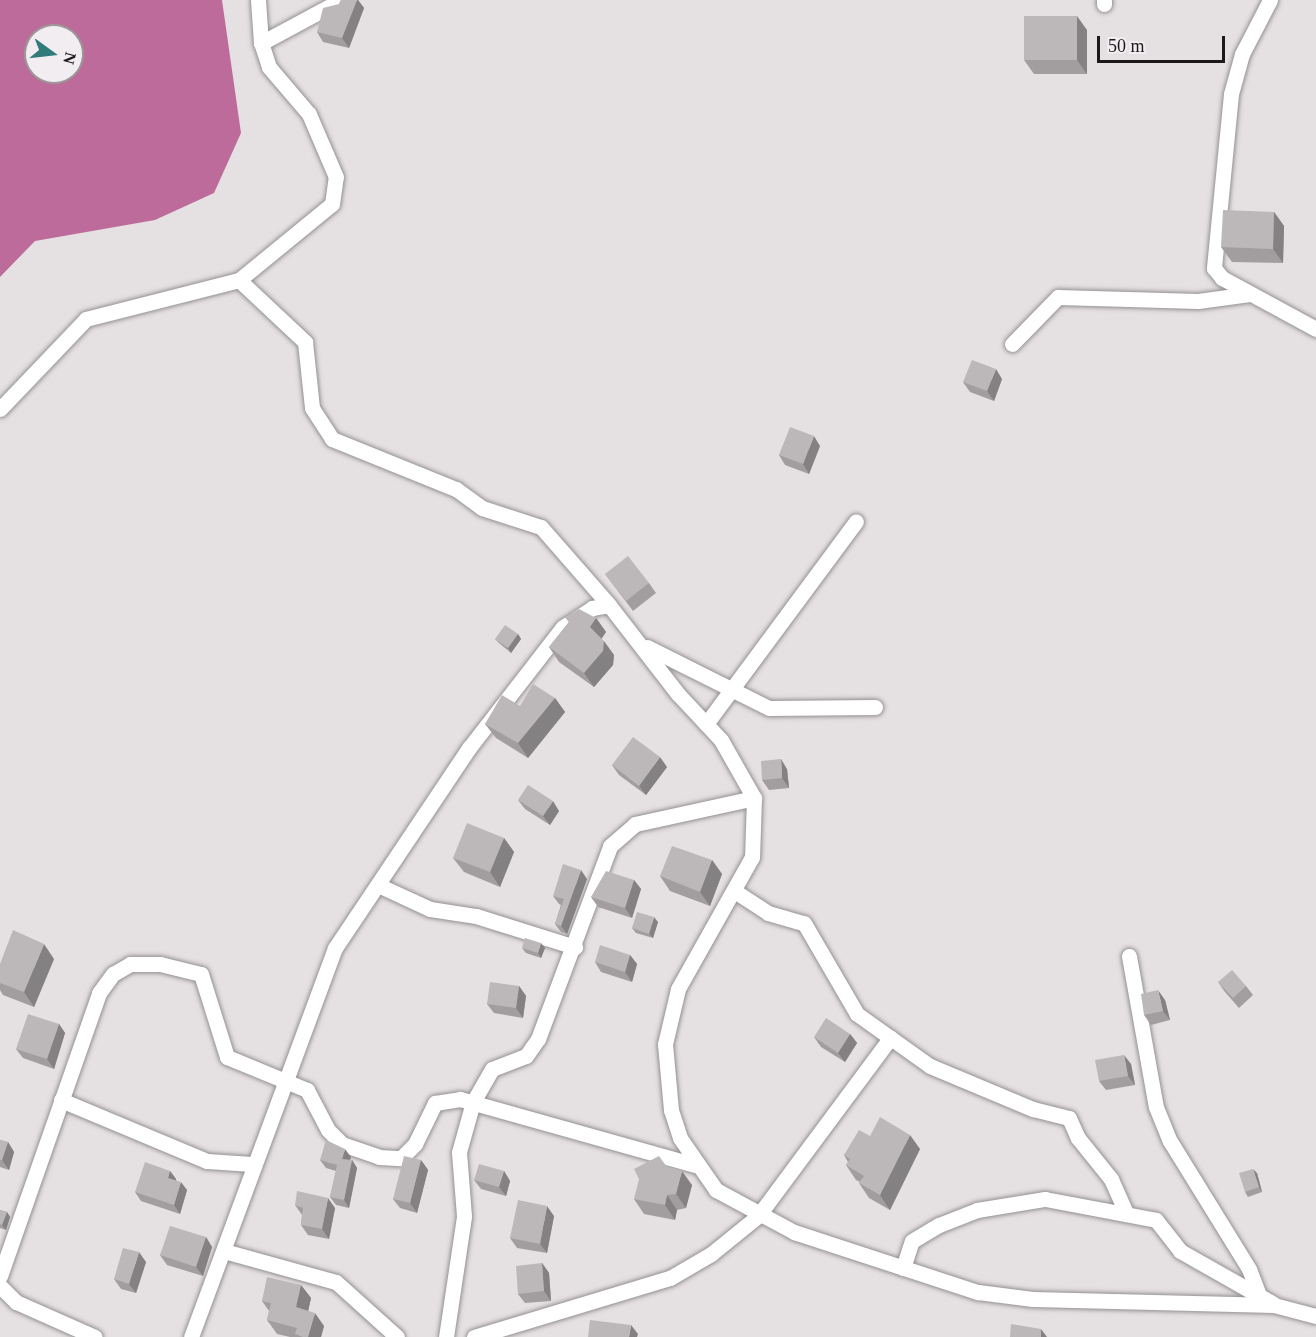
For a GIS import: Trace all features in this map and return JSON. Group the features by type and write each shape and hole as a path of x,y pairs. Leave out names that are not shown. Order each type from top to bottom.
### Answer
{"street":[{"path":"0,409 86,319 239,280 324,215 336,192 336,177 309,114 269,67 261,43 258,0"},
{"path":"261,43 341,0"},
{"path":"1270,0 1242,54 1230,94 1213,257 1222,278 1316,329"},
{"path":"239,280 305,342 312,408 332,439 456,489 482,508 541,527 645,646 729,752 754,798 756,839 736,892 678,989 668,1018 665,1044 671,1110 695,1165 716,1190 758,1216 903,1268 1005,1297 1274,1305 1316,1316"},
{"path":"1011,344 1058,297 1198,302 1250,294"},
{"path":"706,724 856,521"},
{"path":"191,1337 224,1251 282,1079 330,959 469,748 563,627 592,608 609,605"},
{"path":"645,646 729,692 788,711 836,704 875,707"},
{"path":"446,1337 464,1216 459,1152 473,1102 492,1069 531,1052 552,1014 619,833 665,815 754,798"},
{"path":"378,885 430,909 476,916 575,947"},
{"path":"736,892 768,913 804,923 857,1014 890,1038 947,1073 1033,1109 1069,1118 1078,1138 1111,1179 1125,1211"},
{"path":"1129,956 1156,1107 1170,1141 1249,1269 1260,1297"},
{"path":"0,1276 102,988 113,974 141,962 201,975 227,1057 308,1090 333,1138 379,1157 409,1152 435,1103 473,1102 695,1165"},
{"path":"474,1337 670,1278 758,1216 890,1038"},
{"path":"62,1100 207,1161 252,1164"},
{"path":"903,1268 912,1241 977,1210 1045,1198 1125,1211 1156,1220 1180,1251 1274,1305"},
{"path":"224,1251 336,1282 397,1337"},
{"path":"0,1286 16,1302 95,1337"}],"shaded area":[{"path":"0,0 222,0 241,133 214,193 155,220 35,241 0,277"}],"building":[{"path":"341,0 357,0 342,38 317,32 323,8 339,4"},
{"path":"1024,16 1077,16 1077,60 1024,60"},
{"path":"1223,210 1274,212 1273,249 1221,247"},
{"path":"972,360 996,369 987,391 963,382"},
{"path":"790,427 814,436 803,464 779,455"},
{"path":"628,556 649,583 626,601 605,574"},
{"path":"579,609 596,618 590,627 604,641 603,651 584,673 549,647 569,622 565,617"},
{"path":"505,625 518,634 508,648 495,639"},
{"path":"533,684 555,698 518,743 485,724 502,695 520,706"},
{"path":"633,737 660,757 639,786 612,765"},
{"path":"781,759 782,778 762,780 761,761"},
{"path":"528,785 553,801 543,816 518,800"},
{"path":"467,823 504,838 490,872 453,858"},
{"path":"672,846 712,860 700,892 660,876"},
{"path":"563,864 581,870 561,926 555,924 564,899 553,896"},
{"path":"606,871 634,880 625,908 591,897"},
{"path":"637,912 654,917 649,934 632,928"},
{"path":"13,930 44,944 24,992 0,983 0,964"},
{"path":"525,938 541,943 538,953 522,948"},
{"path":"600,945 630,955 625,972 595,962"},
{"path":"1232,970 1246,986 1233,998 1218,982"},
{"path":"490,982 519,986 516,1008 487,1004"},
{"path":"1158,990 1163,1011 1144,1015 1141,994"},
{"path":"28,1014 59,1024 47,1059 16,1049"},
{"path":"826,1018 850,1034 838,1053 814,1037"},
{"path":"1124,1055 1128,1076 1099,1081 1095,1060"},
{"path":"880,1117 910,1135 880,1195 859,1183 864,1176 846,1165 850,1159 844,1155 859,1130 870,1136"},
{"path":"0,1140 8,1142 2,1160 0,1160"},
{"path":"326,1140 345,1149 342,1159 352,1160 344,1200 330,1197 337,1165 320,1160"},
{"path":"404,1156 421,1160 410,1203 393,1199"},
{"path":"659,1156 667,1167 682,1171 676,1194 667,1195 665,1205 634,1199 639,1179 634,1169"},
{"path":"145,1162 170,1171 168,1178 181,1182 174,1205 135,1192"},
{"path":"479,1164 504,1171 499,1187 474,1180"},
{"path":"1253,1169 1259,1187 1245,1192 1239,1173"},
{"path":"297,1191 328,1198 322,1229 301,1225 303,1208 295,1205"},
{"path":"518,1200 547,1206 540,1244 510,1238"},
{"path":"0,1210 7,1212 2,1225 0,1224"},
{"path":"170,1226 206,1237 196,1267 160,1255"},
{"path":"123,1248 139,1252 129,1284 114,1279"},
{"path":"542,1263 544,1291 518,1294 516,1266"},
{"path":"267,1277 301,1285 296,1307 315,1313 308,1337 295,1334 297,1328 267,1320 271,1303 262,1301"},
{"path":"590,1320 631,1325 629,1337 588,1337"},
{"path":"1011,1324 1041,1329 1041,1337 1010,1337"}]}
